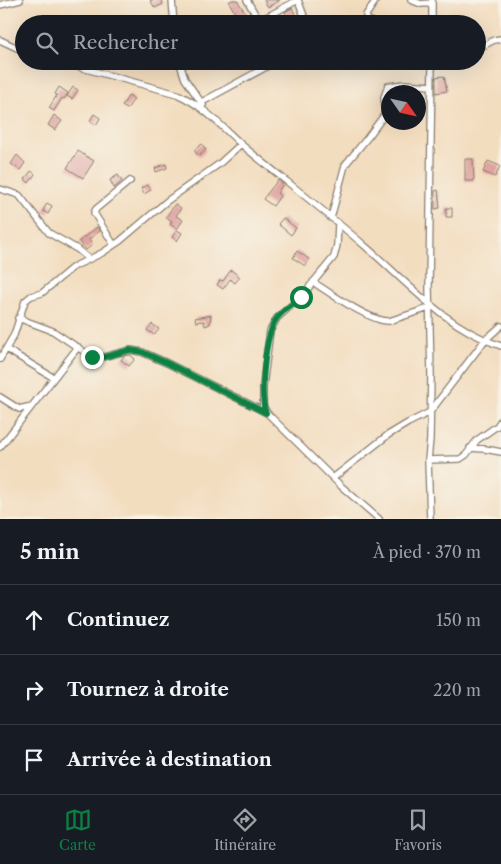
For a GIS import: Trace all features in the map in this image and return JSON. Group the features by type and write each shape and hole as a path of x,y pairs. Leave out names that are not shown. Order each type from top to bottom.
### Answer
{"street":[{"path":"0,5 20,0"},
{"path":"172,0 173,15"},
{"path":"247,0 254,15"},
{"path":"270,15 298,0 304,15"},
{"path":"366,15 376,0"},
{"path":"411,0 421,4 432,1 432,15"},
{"path":"486,44 501,39"},
{"path":"0,40 15,47"},
{"path":"90,70 177,94 191,100 206,111 241,144 338,223 429,307 485,340 501,346"},
{"path":"182,70 185,79 202,102 206,111"},
{"path":"202,102 261,70"},
{"path":"430,519 428,460 430,412 429,307 432,70"},
{"path":"331,218 345,165 385,114 384,97 388,86 405,84 432,86"},
{"path":"0,359 17,326 25,301 31,296 42,293 73,267 114,245 167,201 219,164 241,144"},
{"path":"114,245 94,213 96,209 130,181"},
{"path":"0,189 19,195 49,233 77,249 88,260"},
{"path":"266,413 263,406 263,386 270,331 277,318 301,297 334,257 337,245 338,223"},
{"path":"313,282 383,322 429,307"},
{"path":"18,318 53,330 92,357 100,358 130,350 142,352 266,413 333,478 379,519"},
{"path":"333,478 388,435 408,422 430,412 485,340 501,326"},
{"path":"0,447 78,347"},
{"path":"6,349 54,378"},
{"path":"0,398 19,408 33,406"},
{"path":"428,460 460,459 466,455 477,440 497,426 501,420"},
{"path":"0,437 8,436"},
{"path":"470,448 501,452"}],"building":[{"path":"150,0 161,0 163,4 155,8"},
{"path":"237,0 247,15 236,15 229,2"},
{"path":"264,0 280,0 268,7"},
{"path":"292,8 296,15 286,15 285,12"},
{"path":"444,76 447,91 436,93 436,77"},
{"path":"59,87 68,93 64,99 62,98 54,111 49,108 57,95 55,94"},
{"path":"73,87 78,90 72,99 67,96"},
{"path":"129,95 134,99 127,109 122,106"},
{"path":"94,114 100,118 96,125 90,121"},
{"path":"54,115 62,121 55,130 48,125"},
{"path":"202,144 206,150 199,156 194,150"},
{"path":"78,151 94,161 83,178 67,168"},
{"path":"17,155 25,163 20,170 11,164"},
{"path":"465,159 473,159 474,181 465,181"},
{"path":"488,161 500,166 495,177 483,172"},
{"path":"166,164 167,168 156,172 155,168"},
{"path":"31,171 35,174 29,183 25,179"},
{"path":"118,175 122,181 114,188 110,180"},
{"path":"278,180 283,184 277,193 280,196 273,206 263,199"},
{"path":"148,185 151,190 144,194 141,188"},
{"path":"438,190 440,208 435,209 435,191"},
{"path":"47,203 52,206 48,214 43,211"},
{"path":"175,204 181,208 176,216 183,220 177,229 170,224 172,221 166,217"},
{"path":"446,208 452,208 452,217 446,217"},
{"path":"283,218 296,228 291,235 278,224"},
{"path":"97,227 100,231 89,239 92,245 86,250 79,241"},
{"path":"177,230 182,233 177,241 172,237"},
{"path":"297,251 309,259 305,266 293,258"},
{"path":"231,270 240,277 235,283 230,279 223,289 217,285 220,280 223,281"},
{"path":"211,315 210,324 205,326 204,321 196,322 195,318"},
{"path":"152,324 159,329 154,335 147,330"},
{"path":"130,355 135,359 129,366 121,360 124,356"}],"route":[{"path":"92,357 100,358 130,350 142,352 266,413 263,406 263,386 270,331 277,318 301,297"}]}
